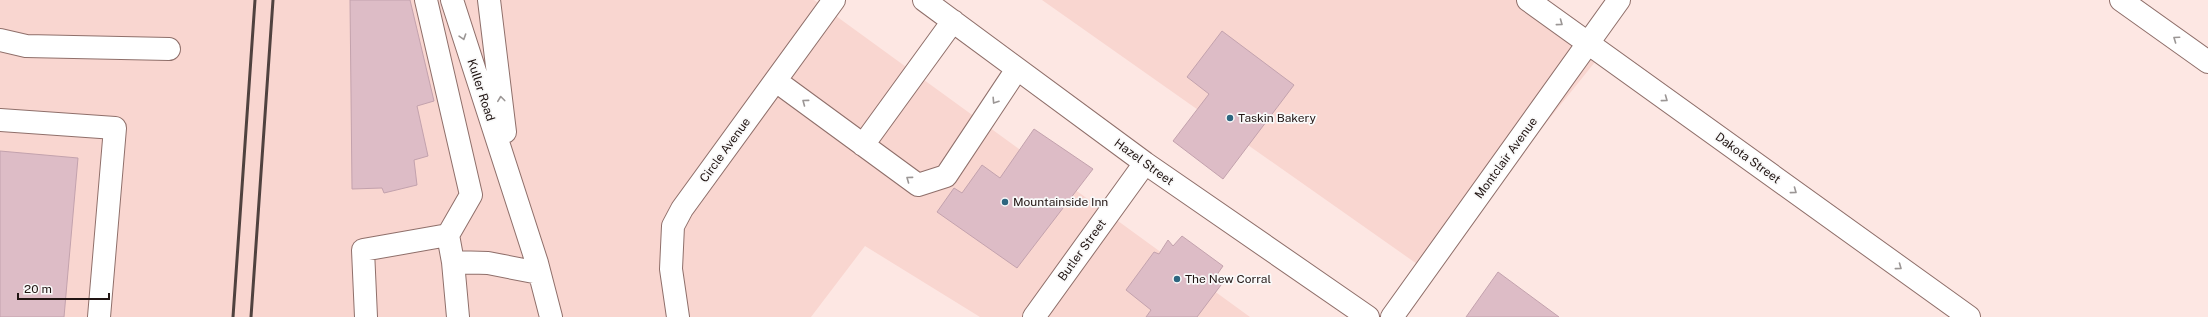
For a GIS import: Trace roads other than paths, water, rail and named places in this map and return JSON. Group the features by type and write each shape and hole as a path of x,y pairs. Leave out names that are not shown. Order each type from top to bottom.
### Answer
{"street":[{"path":"426,0 472,196 448,235 453,262 458,317"},
{"name":"Kuller Road","path":"452,0 510,179 552,317"},
{"name":"Kuller Road","path":"489,0 510,179"},
{"name":"Circle Avenue","path":"678,317 671,269 673,226 682,209 834,0"},
{"name":"Hazel Street","path":"924,0 1145,163 1368,317"},
{"name":"Dakota Street","path":"1528,0 1969,317"},
{"name":"Montclair Avenue","path":"1392,317 1620,0"},
{"path":"2121,0 2208,62"},
{"path":"863,145 953,21"},
{"path":"0,40 26,46 168,49"},
{"path":"776,81 918,186 946,176 1017,69"},
{"path":"0,120 115,128 99,317"},
{"name":"Butler Street","path":"1034,317 1145,163"},
{"path":"366,317 363,250 448,235"},
{"path":"453,262 488,263 539,272"}],"railway":[{"path":"233,317 255,0"},
{"path":"251,317 273,0"}],"place":[{"name":"Taskin Bakery","path":"1230,118"},
{"name":"Mountainside Inn","path":"1005,202"},
{"name":"The New Corral","path":"1177,279"}]}
